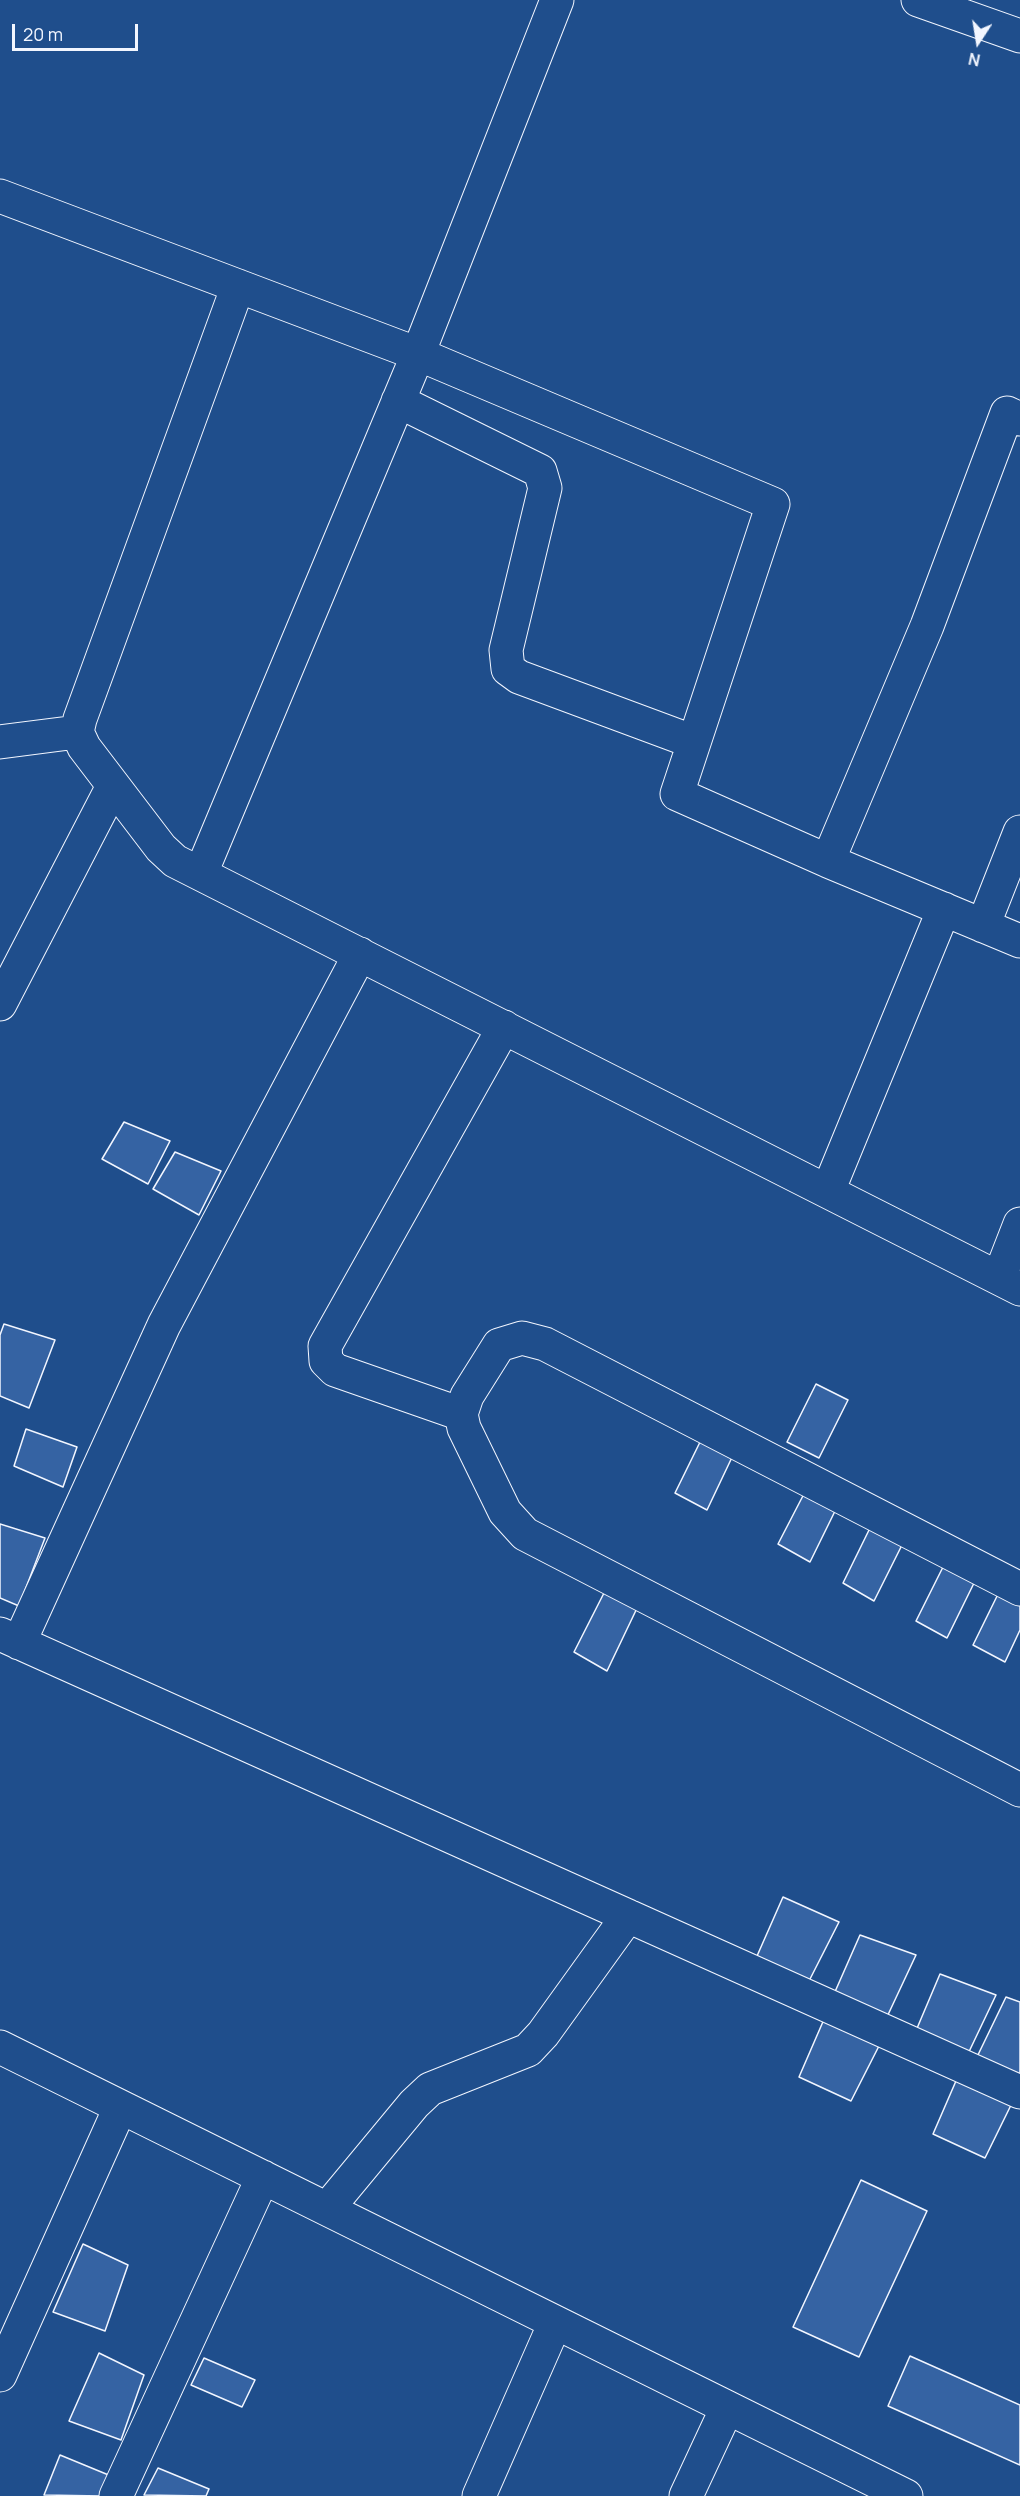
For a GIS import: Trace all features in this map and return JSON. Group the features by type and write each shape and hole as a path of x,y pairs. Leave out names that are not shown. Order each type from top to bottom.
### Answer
{"street":[{"path":"201,873 418,354 557,0"},
{"path":"923,1 1020,36"},
{"path":"0,196 418,354 773,504 677,794 828,861 1020,941"},
{"path":"238,286 77,732 84,747 161,848 175,861 1009,1284 1020,1224"},
{"path":"398,401 540,471 545,488 506,650 508,669 519,677 694,742"},
{"path":"828,861 927,626 1006,413 1020,418"},
{"path":"0,742 77,732"},
{"path":"0,1004 113,786"},
{"path":"983,926 1020,832"},
{"path":"828,1191 944,909"},
{"path":"360,954 164,1325 10,1638 1020,2092"},
{"path":"461,1414 335,1370 326,1361 325,1346 504,1027"},
{"path":"1020,1589 545,1344 522,1338 499,1345 467,1396 461,1414 464,1428 505,1512 525,1534 1020,1790"},
{"path":"327,2210 414,2104 430,2089 528,2050 543,2034 628,1916"},
{"path":"0,2047 906,2496"},
{"path":"0,2375 120,2108"},
{"path":"116,2496 263,2177"},
{"path":"479,2496 555,2323"},
{"path":"686,2496 728,2408"}],"building":[{"path":"124,1122 170,1141 148,1184 102,1159"},
{"path":"175,1152 221,1171 199,1215 153,1189"},
{"path":"4,1324 55,1340 29,1408 0,1396 0,1335"},
{"path":"816,1384 848,1400 819,1458 787,1442"},
{"path":"26,1429 77,1447 63,1487 14,1466"},
{"path":"703,1436 735,1451 707,1510 675,1493"},
{"path":"807,1488 839,1503 810,1562 778,1544"},
{"path":"0,1524 45,1538 19,1606 0,1598"},
{"path":"871,1526 904,1541 874,1601 843,1583"},
{"path":"944,1565 976,1579 947,1638 916,1621"},
{"path":"1001,1588 1020,1597 1020,1630 1005,1662 973,1645"},
{"path":"606,1589 639,1604 607,1671 574,1652"},
{"path":"783,1897 839,1922 809,1981 757,1956"},
{"path":"860,1935 916,1955 886,2019 834,1994"},
{"path":"940,1974 996,1995 966,2058 915,2033"},
{"path":"1006,1997 1020,2002 1020,2077 975,2061"},
{"path":"825,2017 881,2042 851,2101 799,2077"},
{"path":"959,2074 1014,2099 985,2158 933,2134"},
{"path":"861,2180 927,2211 859,2357 793,2327"},
{"path":"83,2244 128,2265 105,2331 53,2312"},
{"path":"99,2353 144,2375 121,2440 69,2421"},
{"path":"910,2356 1020,2405 1020,2465 888,2406"},
{"path":"204,2358 255,2380 242,2407 191,2385"},
{"path":"60,2455 111,2476 102,2496 44,2495"},
{"path":"158,2468 209,2489 206,2496 144,2495"}]}
